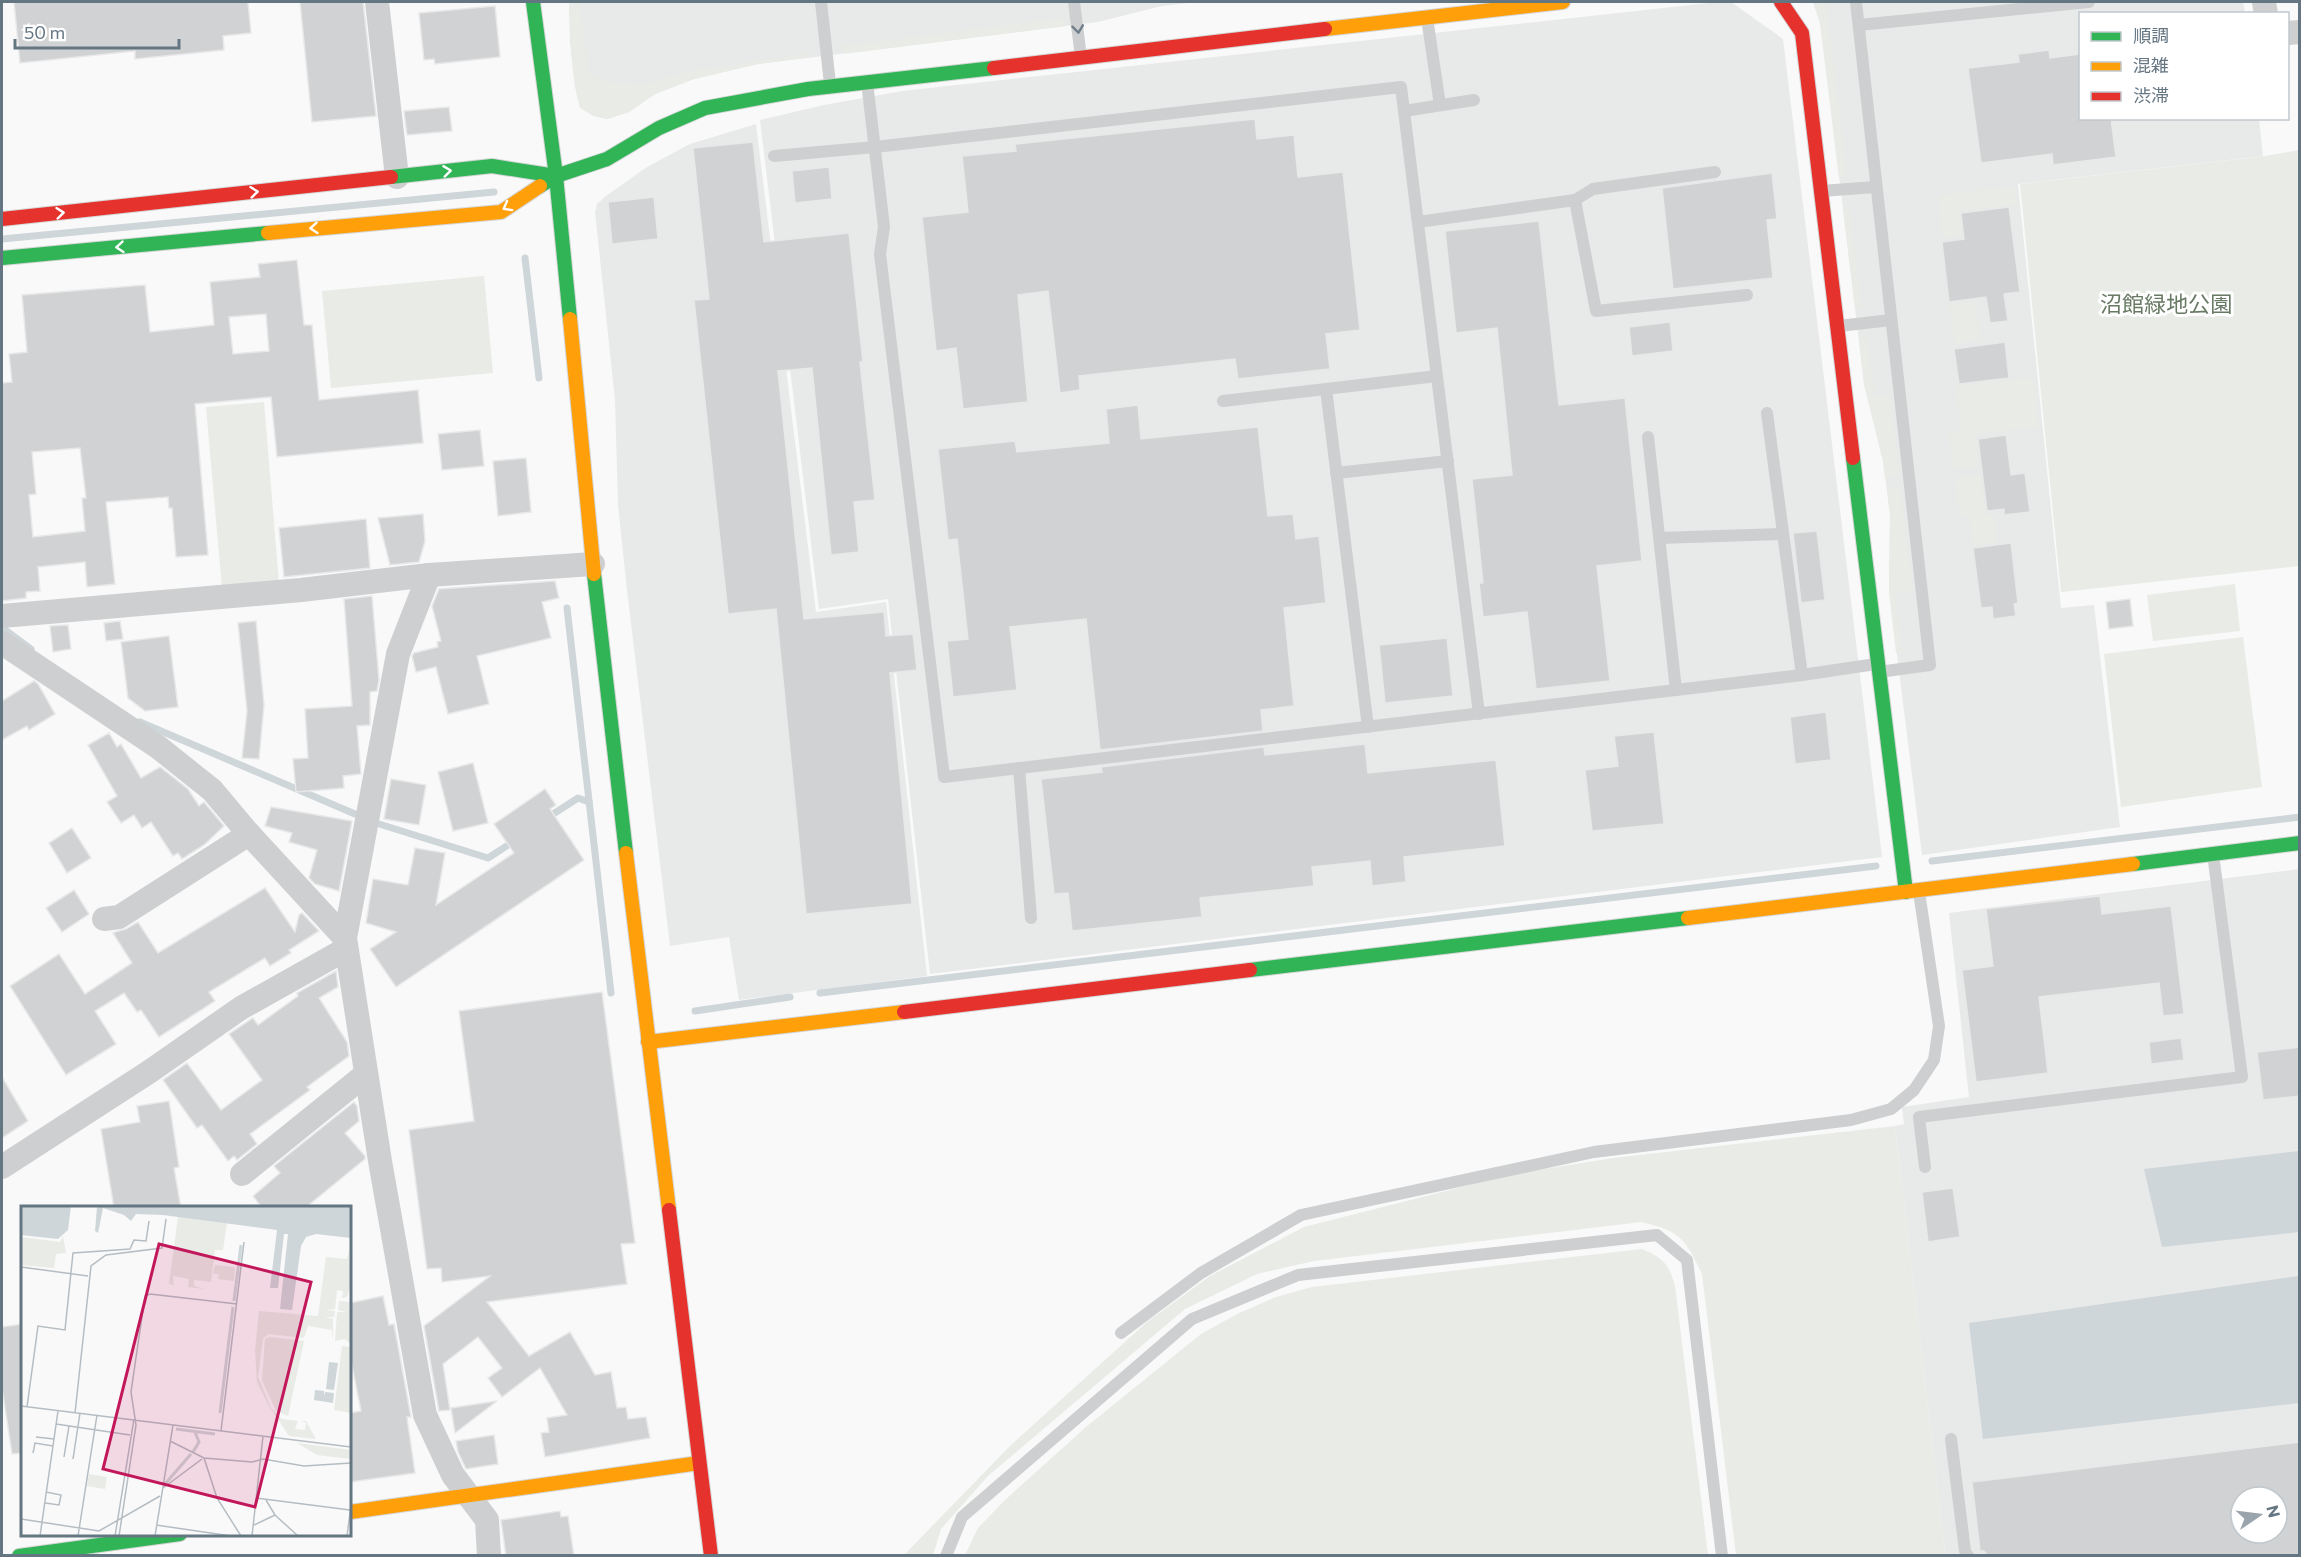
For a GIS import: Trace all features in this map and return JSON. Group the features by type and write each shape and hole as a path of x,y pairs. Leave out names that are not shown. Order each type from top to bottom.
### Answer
{"street":[{"path":"377,2 397,177"},
{"path":"533,2 556,176 593,564 648,1042 711,1556"},
{"path":"2,258 501,212 556,176 607,159 659,129 705,108 831,86 1563,2"},
{"path":"1781,2 1802,33 1877,668 1913,891"},
{"path":"2,219 492,166 556,176"},
{"path":"2,616 301,590 429,575 593,564"},
{"path":"429,575 398,654 346,943 366,1074 425,1415 453,1474 487,1520 489,1556"},
{"path":"2,643 158,747 212,790 346,943"},
{"path":"104,919 119,918 249,834"},
{"path":"648,1042 2300,843"},
{"path":"2,1167 149,1072 241,1008 346,943"},
{"path":"242,1174 366,1074"},
{"path":"351,1512 699,1463"},
{"path":"19,1556 87,1551 169,1536"}],"lane":[{"path":"821,2 831,86"},
{"path":"1074,2 1081,57"},
{"path":"867,81 884,227 880,254 944,777 1802,675 1929,665 1856,2"},
{"path":"1859,25 2089,2"},
{"path":"1426,17 1440,105"},
{"path":"774,156 875,147 1401,87 1479,714"},
{"path":"1404,111 1474,100"},
{"path":"1418,222 1575,200 1593,189 1715,172"},
{"path":"1820,191 1876,187"},
{"path":"1575,200 1596,312 1747,295"},
{"path":"1836,326 1891,320"},
{"path":"1223,401 1437,376"},
{"path":"1326,389 1368,727"},
{"path":"1767,413 1802,675"},
{"path":"1648,437 1676,690"},
{"path":"1336,473 1448,461"},
{"path":"1659,538 1783,534"},
{"path":"1019,768 1030,918"},
{"path":"1925,1167 1919,1117 2242,1077 2213,853"},
{"path":"1121,1333 1201,1273 1301,1215 1594,1152 1851,1120 1891,1108 1914,1090 1934,1060 1939,1026 1913,891"},
{"path":"946,1556 962,1517 1192,1319 1298,1275 1657,1235 1687,1260 1722,1556"},
{"path":"1951,1439 1965,1551 1968,1556"}],"shaded area":[{"path":"569,2 1197,2 1162,6 1098,22 758,64 694,79 655,94 629,112 607,119 594,116 580,108 570,42"},
{"path":"1731,2 1783,39 1882,857 930,974 888,599 819,609 760,120 824,105 902,91"},
{"path":"1813,2 2243,2 2245,12 2079,12 2079,120 2259,120 2263,156 2018,184 2061,608 2094,605 2120,827 1922,855 1889,591 1890,514 1883,461 1864,384 1820,23"},
{"path":"756,124 816,612 886,602 927,976 739,1000 729,937 670,946 618,505 615,400 595,212 597,204 606,196 647,167 690,144"},
{"path":"2299,869 2299,1555 1948,1555 1945,1552 1895,1126 1904,1124 1902,1107 1969,1097 1949,913"},
{"path":"2299,1151 2299,1232 2162,1247 2144,1169"},
{"path":"2299,1276 2299,1403 1983,1439 1969,1323"}],"green space":[{"path":"569,2 580,2 590,76 608,82 641,85 691,71 810,53 810,57 758,64 694,79 655,94 629,112 607,119 594,116 580,108 573,69"},
{"path":"1813,2 1826,2 1847,176 1839,178 1820,23"},
{"path":"1064,18 1066,26 843,54 842,46"},
{"name":"沼館緑地公園","path":"2299,150 2299,566 2061,592 2020,184 2265,156"},
{"path":"2015,186 2017,205 1960,211 1962,236 1943,238 1938,195"},
{"path":"1849,206 1861,307 1855,309 1843,207"},
{"path":"484,276 493,373 331,388 322,291"},
{"path":"1975,301 1980,340 1955,344 1949,305"},
{"path":"1867,338 1875,397 1890,395 1900,475 1885,478 1864,384 1859,339"},
{"path":"2033,377 2039,427 1976,434 1979,466 1953,469 1949,433 1961,431 1956,386"},
{"path":"264,402 279,583 222,588 206,407"},
{"path":"1980,475 1986,515 1993,514 1997,542 1974,546 1969,516 1960,517 1954,479"},
{"path":"1900,488 1913,590 1895,594 1902,652 1896,653 1889,591 1890,514 1887,490"},
{"path":"2235,584 2240,631 2153,641 2147,595"},
{"path":"2243,637 2262,787 2121,807 2104,654"},
{"path":"1895,1126 1945,1552 1948,1555 1736,1555 1702,1274 1691,1252 1680,1238 1665,1229 1641,1222 1314,1261 1257,1274 1185,1309 988,1476 941,1529 933,1555 903,1556 1010,1446 1147,1322 1210,1276 1304,1227 1513,1174 1613,1158"},
{"path":"1642,1249 1655,1255 1664,1263 1675,1286 1708,1555 965,1555 978,1528 1005,1500 1086,1427 1201,1334 1237,1314 1276,1297 1312,1287"}],"building":[{"path":"14,2 248,2 251,33 223,36 224,50 135,59 135,51 20,63"},
{"path":"300,2 363,2 376,116 312,122"},
{"path":"495,6 500,57 435,64 434,59 424,60 419,13"},
{"path":"2049,50 2050,58 2079,54 2079,120 2111,120 2116,157 2053,165 2052,154 1981,163 1968,68 2019,62 2018,54"},
{"path":"449,107 452,131 407,135 404,111"},
{"path":"1255,119 1257,139 1294,135 1298,177 1343,172 1360,330 1326,334 1330,369 1238,379 1235,359 1079,376 1080,390 1060,393 1048,291 1018,295 1028,402 963,409 956,348 936,351 922,217 968,212 962,156 1016,151 1015,144"},
{"path":"753,142 764,242 849,233 875,500 854,502 859,552 831,555 812,368 778,371 804,619 884,612 886,636 913,634 917,670 890,673 912,904 806,914 776,609 728,614 694,300 709,299 693,148"},
{"path":"829,167 832,199 795,203 792,171"},
{"path":"1772,173 1777,219 1767,220 1773,278 1673,289 1662,188"},
{"path":"654,197 658,239 612,244 608,202"},
{"path":"2009,207 2020,292 2004,294 2008,321 1990,323 1986,297 1949,302 1942,242 1964,239 1961,213"},
{"path":"1539,221 1559,405 1625,398 1642,561 1597,566 1610,681 1536,689 1527,612 1483,617 1479,583 1483,583 1472,479 1512,475 1497,328 1456,333 1445,231"},
{"path":"297,260 304,325 312,325 319,400 418,390 423,443 277,457 271,397 195,404 208,555 176,557 172,508 169,508 168,497 106,502 115,584 87,587 85,562 38,567 40,591 26,592 26,598 2,601 2,383 12,382 9,354 27,352 22,295 145,285 150,332 214,325 210,282 260,277 258,264","holes":["266,314 269,351 233,354 229,317","80,448 86,498 82,498 85,531 33,537 29,495 36,494 32,452"]},
{"path":"1670,322 1673,351 1632,356 1629,327"},
{"path":"2005,342 2009,378 1959,384 1954,349"},
{"path":"1138,405 1141,439 1258,427 1268,516 1293,514 1296,539 1319,536 1326,603 1284,608 1294,706 1261,710 1263,731 1100,750 1086,619 1010,627 1017,690 953,697 947,641 968,639 957,539 948,540 938,449 1015,441 1017,452 1109,443 1106,409"},
{"path":"480,430 484,466 442,470 438,434"},
{"path":"2006,435 2011,475 2025,473 2030,512 2004,515 2004,509 1987,511 1978,439"},
{"path":"526,458 531,512 498,516 493,461"},
{"path":"423,514 425,541 419,562 390,565 378,518"},
{"path":"366,519 370,568 284,577 279,528"},
{"path":"1817,531 1825,600 1801,603 1793,533"},
{"path":"2011,543 2018,603 2014,604 2016,616 1993,619 1992,607 1981,608 1973,548"},
{"path":"555,581 559,598 542,602 551,638 477,656 489,704 448,714 436,667 416,672 412,656 414,653 438,647 437,642 441,641 432,606 439,589"},
{"path":"372,596 379,680 377,691 370,692 370,725 357,726 361,774 343,776 344,788 296,792 293,759 308,758 305,709 352,706 344,599"},
{"path":"2130,599 2133,626 2109,629 2106,602"},
{"path":"120,621 123,639 106,641 104,623"},
{"path":"256,621 264,705 259,759 242,758 247,711 238,623"},
{"path":"68,625 71,649 53,652 50,626"},
{"path":"169,636 178,707 145,711 128,698 121,642"},
{"path":"1447,638 1453,696 1385,703 1379,645"},
{"path":"34,681 55,714 29,730 27,726 2,740 2,701"},
{"path":"1826,712 1831,760 1795,764 1790,717"},
{"path":"1654,732 1664,824 1592,831 1585,770 1618,766 1614,736"},
{"path":"109,733 117,747 121,744 141,778 160,767 188,789 199,806 204,802 224,826 204,845 182,859 178,853 173,856 151,822 142,828 134,815 121,823 107,802 117,796 88,745"},
{"path":"1365,744 1368,773 1496,760 1505,846 1404,857 1406,882 1372,886 1370,861 1312,867 1314,886 1200,898 1202,917 1072,931 1068,893 1054,894 1041,779 1102,772 1101,767 1264,747 1265,755"},
{"path":"473,763 488,823 453,831 438,772"},
{"path":"391,779 426,785 419,825 384,819"},
{"path":"545,789 556,805 550,809 584,860 396,987 370,949 396,932 366,923 373,879 408,885 415,848 445,853 436,905 514,853 494,824"},
{"path":"271,807 352,821 339,891 315,884 309,878 317,850 289,842 292,833 265,826"},
{"path":"72,828 91,858 67,873 49,843"},
{"path":"265,888 295,932 299,915 302,913 319,931 289,950 291,953 270,966 265,958 209,992 215,1001 159,1037 141,1010 137,1012 124,993 95,1011 116,1044 66,1075 10,986 59,954 85,994 132,963 113,933 138,922 158,953"},
{"path":"74,890 89,914 62,932 46,908"},
{"path":"2100,896 2102,914 2171,906 2184,1014 2163,1016 2159,983 2039,997 2048,1073 1976,1082 1962,970 1993,966 1986,909"},
{"path":"336,971 338,987 319,998 347,1042 349,1056 307,1087 310,1090 250,1134 257,1144 237,1160 234,1156 228,1161 202,1125 197,1128 163,1080 187,1063 221,1110 262,1080 229,1034 253,1018 258,1025 298,996 297,993"},
{"path":"602,992 635,1243 621,1244 627,1284 487,1302 529,1356 570,1332 595,1375 611,1372 617,1408 626,1407 628,1419 646,1417 650,1438 545,1457 541,1433 549,1432 547,1418 567,1415 540,1368 502,1397 488,1378 502,1368 478,1337 443,1364 450,1410 439,1411 424,1326 490,1276 442,1282 441,1268 427,1269 409,1130 474,1121 459,1011"},
{"path":"2181,1038 2184,1060 2151,1064 2149,1042"},
{"path":"2300,1047 2300,1096 2263,1100 2257,1052"},
{"path":"2,1077 28,1121 2,1138"},
{"path":"169,1101 179,1167 174,1168 181,1206 114,1206 101,1129 140,1122 137,1106"},
{"path":"354,1102 357,1106 359,1121 345,1133 365,1156 365,1159 307,1206 260,1206 253,1196 280,1173 274,1166"},
{"path":"1953,1188 1960,1237 1928,1242 1922,1192"},
{"path":"383,1296 389,1325 394,1324 411,1417 407,1417 415,1473 351,1482 351,1413 361,1411 351,1360 351,1303"},
{"path":"21,1324 21,1453 12,1454 2,1395 2,1327"},
{"path":"497,1401 455,1433 451,1408"},
{"path":"494,1435 498,1464 466,1469 458,1452 456,1441"},
{"path":"2300,1442 2300,1556 1988,1556 1984,1551 1980,1551 1972,1482"},
{"path":"560,1511 561,1517 568,1516 574,1556 506,1556 501,1520"}],"waterway":[{"path":"2,239 494,192"},
{"path":"525,258 539,378"},
{"path":"567,608 611,993"},
{"path":"4,629 31,649"},
{"path":"140,722 355,814"},
{"path":"547,818 578,798 589,802"},
{"path":"1932,861 2300,817"},
{"path":"376,823 488,858 516,840"},
{"path":"820,993 1876,866"},
{"path":"695,1011 790,997"}],"traffic: fast":[{"path":"533,2 556,176 570,319"},
{"path":"540,186 556,176 607,159 659,128 705,108 808,89 994,68"},
{"path":"391,177 492,166 556,176"},
{"path":"2,258 268,233"},
{"path":"1853,458 1906,892"},
{"path":"594,574 626,853"},
{"path":"2133,864 2300,843"},
{"path":"1250,970 1688,918"},
{"path":"19,1556 165,1536"}],"traffic: slow":[{"path":"1325,29 1563,2"},
{"path":"268,233 501,212 540,186"},
{"path":"570,319 594,574"},
{"path":"626,853 669,1210"},
{"path":"1688,918 2133,864"},
{"path":"648,1042 904,1012"},
{"path":"351,1512 699,1463"}],"traffic: jam":[{"path":"1781,2 1802,33 1853,458"},
{"path":"994,68 1325,29"},
{"path":"2,219 391,177"},
{"path":"904,1012 1250,970"},
{"path":"669,1210 711,1556"}]}
